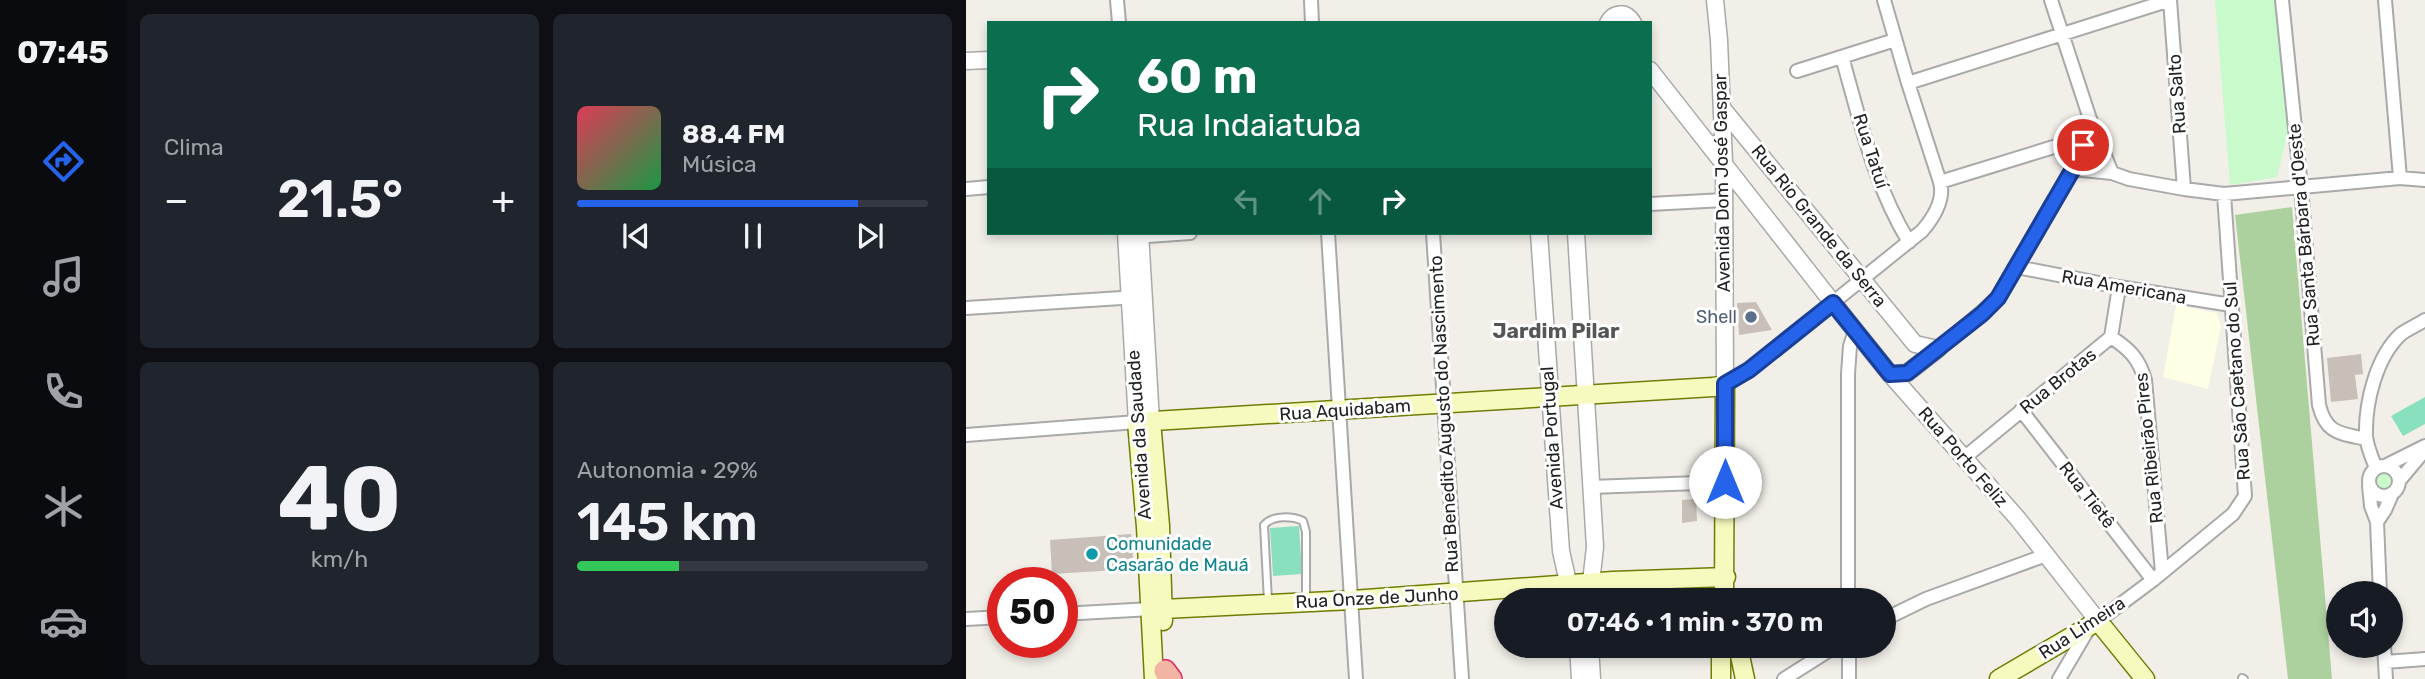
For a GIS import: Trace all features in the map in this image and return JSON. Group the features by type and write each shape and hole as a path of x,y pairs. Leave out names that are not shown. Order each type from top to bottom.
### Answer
{"main road":[{"name":"Rua Aquidabam","path":"1144,422 1713,387 1725,384"},
{"name":"Avenida Dom José Gaspar","path":"1725,384 1726,576"},
{"name":"Avenida da Saudade","path":"1144,422 1160,677"},
{"name":"Rua Onze de Junho","path":"1624,588 1726,576"},
{"path":"1725,588 1726,576"},
{"path":"1726,576 1728,588"},
{"name":"Rua Onze de Junho","path":"1157,609 1494,593"},
{"name":"Rua Limeira","path":"1999,679 2094,624"},
{"name":"Rua Porto Feliz","path":"2094,624 2145,679"},
{"path":"1721,658 1721,679"},
{"path":"1741,658 1745,679"}],"street":[{"path":"1117,0 1119,21"},
{"path":"1311,0 1312,21"},
{"path":"1615,0 1620,16"},
{"name":"Avenida Dom José Gaspar","path":"1715,0 1724,163 1725,384"},
{"path":"1725,384 1749,370 1909,242 1922,231 1937,209 1941,197 1941,182 1884,0"},
{"path":"2051,0 2090,119 2112,173"},
{"path":"1908,83 2170,0"},
{"name":"Rua Salto","path":"2170,0 2184,189"},
{"name":"Rua Santa Bárbara d'Oeste","path":"2282,0 2321,417 2325,425 2333,431 2366,439"},
{"path":"2385,0 2400,178"},
{"path":"1797,71 1895,40"},
{"name":"Rua Tatuí","path":"1842,57 1881,188 1909,242"},
{"path":"966,61 987,60"},
{"name":"Rua Porto Feliz","path":"1652,73 1890,374 2018,519 2094,624"},
{"name":"Rua Rio Grande da Serra","path":"1722,108 1915,344"},
{"path":"1890,374 1910,371 1991,307 2073,169 2090,119"},
{"path":"1941,182 2086,137"},
{"path":"2073,169 2112,173 2129,179 2224,194 2400,178 2425,180"},
{"path":"966,189 987,187"},
{"name":"Rua São Caetano do Sul","path":"2158,576 2234,514 2245,496 2224,194"},
{"path":"1652,204 1724,201"},
{"name":"Avenida da Saudade","path":"1133,235 1144,422"},
{"path":"1328,235 1356,679"},
{"name":"Rua Benedito Augusto do Nascimento","path":"1433,235 1462,679"},
{"path":"1531,235 1539,258"},
{"name":"Avenida Portugal","path":"1539,235 1561,551 1570,588"},
{"name":"Avenida Portugal","path":"1576,235 1595,557 1591,588"},
{"name":"Rua Americana","path":"2017,267 2231,305"},
{"name":"Rua Brotas","path":"1964,458 2111,337 2119,287"},
{"path":"966,308 1137,297"},
{"path":"2377,522 2398,488 2399,481 2396,471 2380,467 2366,439 2367,411 2389,349 2402,333 2425,320"},
{"path":"1848,588 1848,373 1850,346 1855,331"},
{"name":"Rua Ribeirão Pires","path":"2111,337 2135,355 2145,380 2158,576"},
{"path":"1909,396 1915,344 1938,349"},
{"name":"Rua Tietê","path":"2021,410 2158,576"},
{"name":"Rua Aquidabam","path":"966,435 1144,422"},
{"path":"2379,581 2377,522 2371,506 2370,475 2380,467 2423,451"},
{"path":"2399,481 2423,451"},
{"path":"1591,487 1725,482"},
{"path":"2369,486 2379,495 2392,494"},
{"path":"1896,614 1926,599 2046,555"},
{"name":"Rua Limeira","path":"2094,624 2158,576"},
{"name":"Rua Onze de Junho","path":"1078,613 1157,609"},
{"path":"966,619 987,618"},
{"path":"2059,679 2094,624"},
{"path":"1579,658 1580,679"},
{"path":"1591,658 1592,679"},
{"path":"1784,679 1817,658"},
{"path":"1849,658 1849,679"},
{"path":"2385,658 2386,679"},
{"path":"2385,662 2425,659"}],"lane":[{"path":"1268,604 1264,524 1270,519 1295,517 1303,521 1306,532 1306,602"}],"shaded area":[{"path":"2176,305 2217,313 2221,326 2208,389 2163,377"}],"green space":[{"path":"2215,0 2277,0 2288,131 2277,177 2230,185"},
{"path":"2292,207 2326,608 2326,658 2330,658 2332,679 2288,679 2235,215"},
{"path":"2425,397 2425,424 2403,436 2391,416"},
{"path":"2384,468 2393,472 2397,481 2393,490 2384,494 2375,490 2371,481 2375,472"},
{"path":"1299,526 1302,574 1273,576 1270,528"}],"building":[{"name":"Shell","path":"1756,302 1772,330 1739,335 1737,303"},
{"path":"2361,354 2363,374 2355,375 2358,399 2331,402 2327,358"},
{"path":"1696,499 1697,521 1682,523 1682,500"},
{"name":"Comunidade Casarão de Mauá","path":"1131,534 1134,569 1078,572 1078,567 1052,567 1050,540"}],"place":[{"name":"Shell","path":"1751,317"},
{"name":"Comunidade Casarão de Mauá","path":"1092,554"}],"district":[{"name":"Jardim Pilar","path":"1556,331"}],"route":[{"path":"1725,482 1725,384 1740,377 1833,303 1890,374 1907,373 1991,307 1998,298 2073,169 2083,145"}]}
